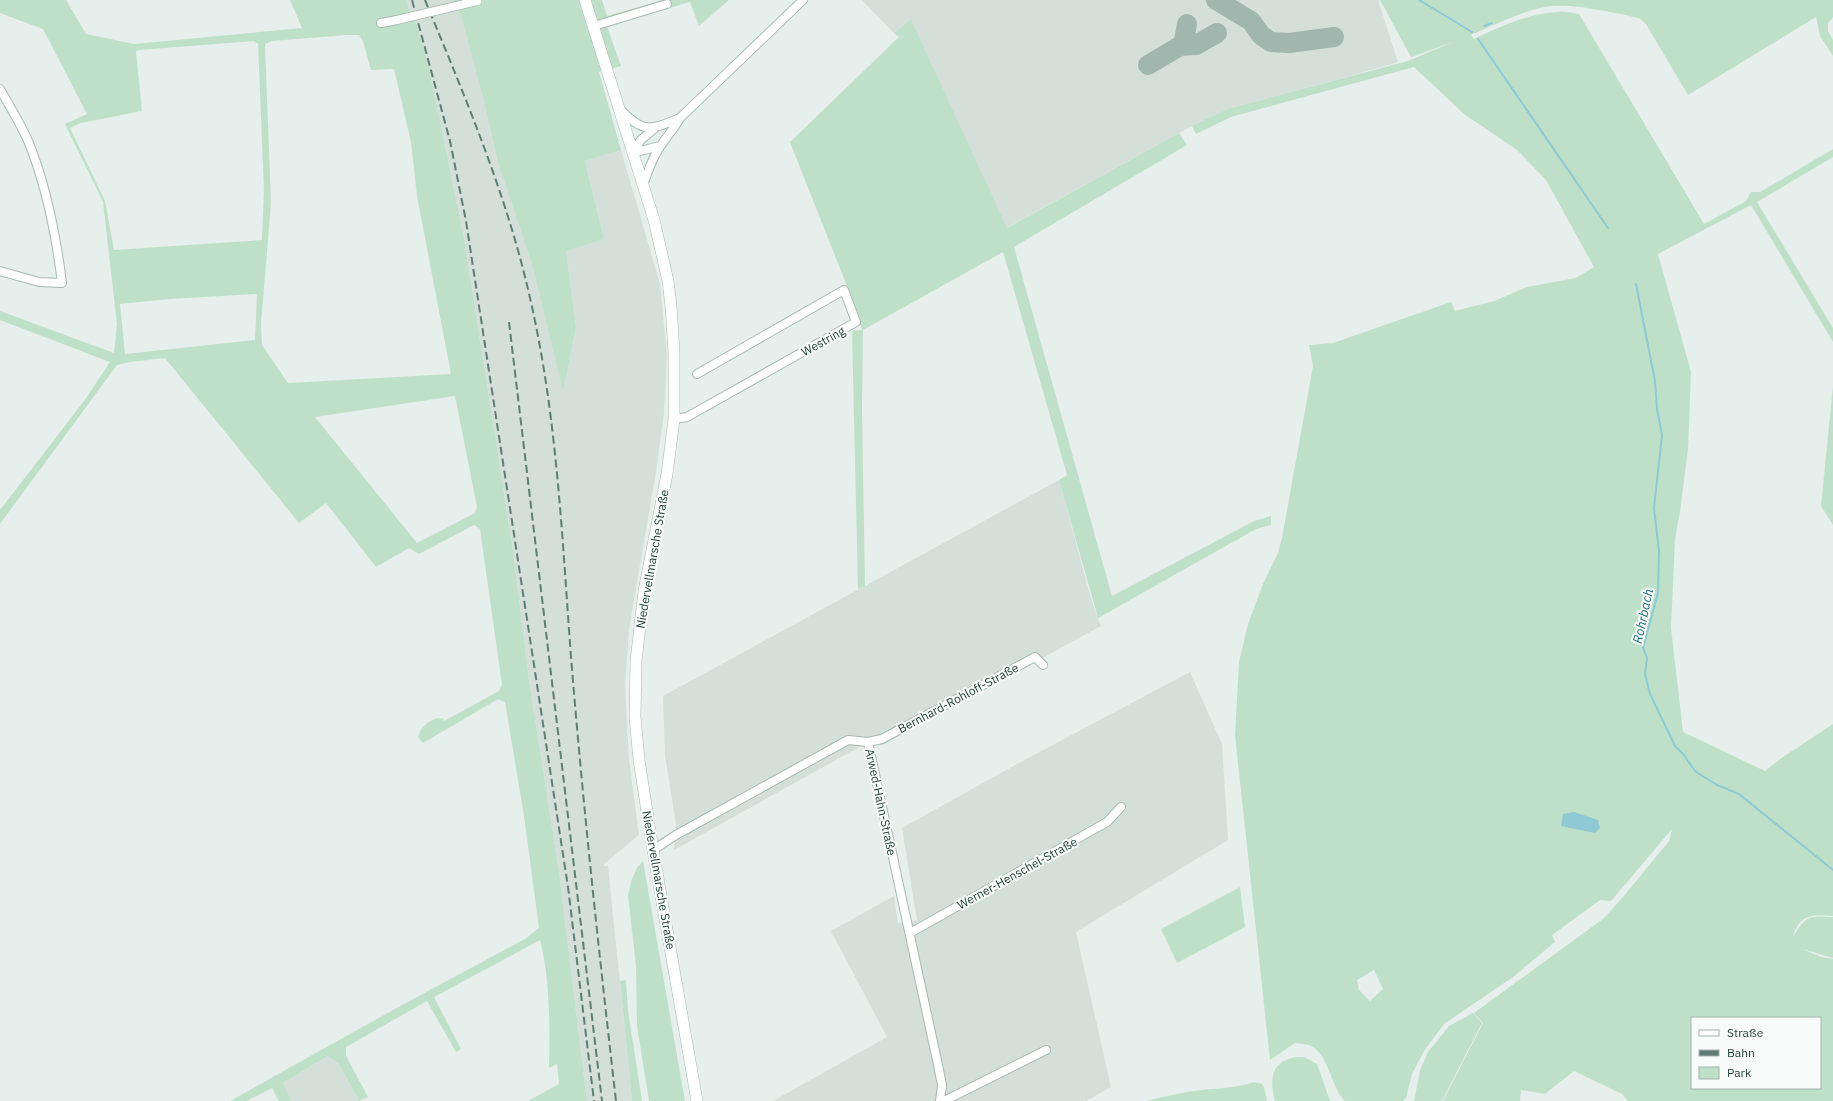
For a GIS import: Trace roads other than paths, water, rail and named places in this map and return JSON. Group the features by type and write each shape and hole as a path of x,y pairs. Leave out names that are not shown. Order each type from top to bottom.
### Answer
{"main road":[{"name":"Niedervellmarsche Straße","path":"585,0 654,220 668,281 674,352 674,419 667,474 644,591 636,661 635,717 639,760 653,850 697,1101"}],"street":[{"path":"381,23 479,0"},
{"path":"643,185 660,146 673,131 680,118 803,0"},
{"path":"594,26 667,4"},
{"path":"0,89 29,142 42,182 56,235 62,283 39,282 0,271"},
{"path":"619,108 639,126 655,128"},
{"path":"633,150 642,139 655,128 680,118"},
{"path":"633,150 640,151 660,146"},
{"name":"Westring","path":"674,419 687,417 856,322 844,290 697,374"},
{"name":"Bernhard-Rohloff-Straße","path":"868,742 882,739 1035,656 1044,665"},
{"name":"Arwed-Hahn-Straße","path":"653,850 676,835 848,740 868,742 942,1085 940,1101"},
{"name":"Werner-Henschel-Straße","path":"910,933 1107,822 1121,807"},
{"path":"944,1101 1046,1050"}],"water":[{"path":"1574,812 1598,820 1600,828 1595,833 1561,826 1563,814"}],"waterway":[{"path":"1419,0 1472,32"},
{"path":"1484,26 1492,23"},
{"path":"1478,39 1608,228"},
{"name":"Rohrbach","path":"1636,284 1655,381 1657,409 1662,435 1654,508 1659,552 1658,593 1643,648 1647,658 1645,674 1650,694 1675,746 1696,772 1717,785 1739,794 1833,870"}],"railway":[{"path":"412,0 450,141 466,221 568,887 594,1101"},
{"path":"425,0 470,110 510,222 530,298 547,387 557,476 571,657 597,934 616,1101"},
{"path":"509,322 602,1101"}]}
